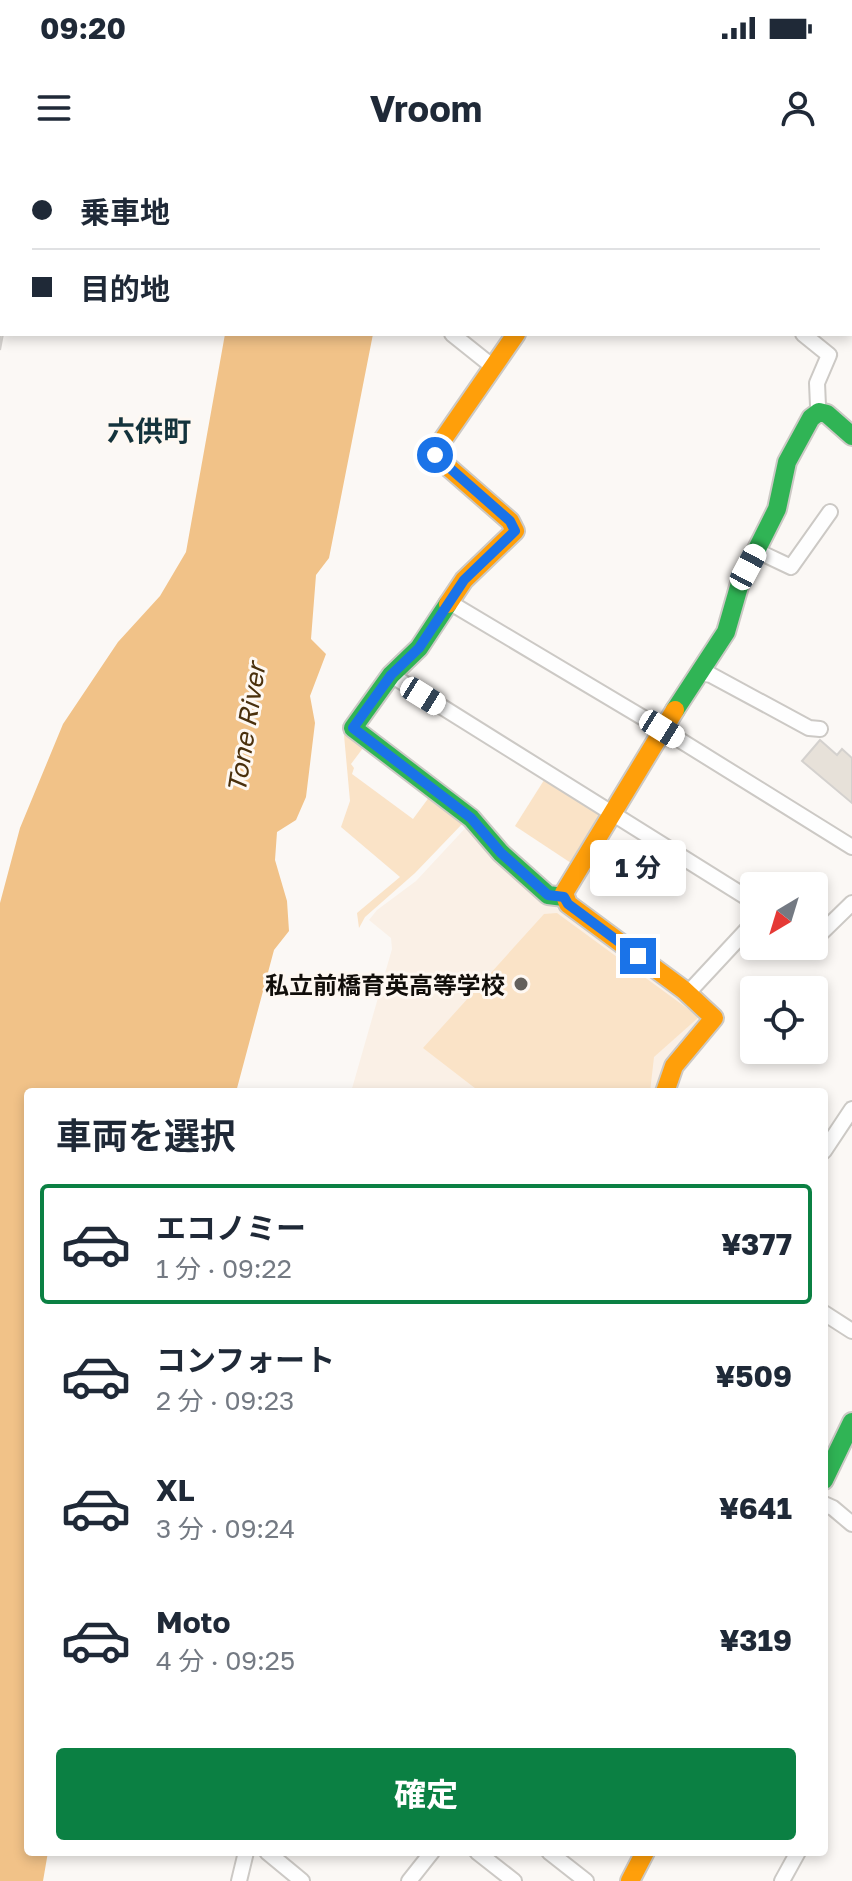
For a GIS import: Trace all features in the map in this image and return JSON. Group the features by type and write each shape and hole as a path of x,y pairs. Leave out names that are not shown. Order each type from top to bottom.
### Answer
{"street":[{"path":"454,336 492,366"},
{"path":"514,336 435,455 515,529 475,569 419,648 391,675 354,724 355,732 471,818 501,853 548,895 564,897"},
{"path":"805,336 829,355 817,383 818,406"},
{"path":"666,1088 674,1066 714,1018 568,904 564,897 565,888 662,729 729,628 737,591 777,509 787,462 811,418 819,412 827,414 852,436"},
{"path":"757,551 791,567 830,512"},
{"path":"449,602 852,847"},
{"path":"700,673 711,675 809,728 820,729"},
{"path":"391,675 740,893"},
{"path":"828,926 852,903"},
{"path":"687,994 740,937"},
{"path":"828,1145 852,1109"},
{"path":"828,1316 852,1331"},
{"path":"828,1472 852,1422"},
{"path":"828,1506 852,1524"},
{"path":"239,1881 245,1856"},
{"path":"272,1856 302,1881"},
{"path":"409,1881 429,1856"},
{"path":"482,1856 514,1881"},
{"path":"552,1856 569,1876 586,1881"},
{"path":"630,1881 643,1856"},
{"path":"782,1881 796,1856"}],"shaded area":[{"path":"346,734 366,744 351,764 354,768 352,774 413,819 430,796 464,822 415,873 365,917 359,928 357,913 400,877 341,827 350,801"},
{"path":"546,777 601,814 571,863 515,826"},
{"name":"私立前橋育英高等学校","path":"470,823 514,872 513,876 707,1018 663,1088 352,1088 392,949 391,938 369,920 377,910 416,881"},
{"path":"557,913 699,1017 654,1057 650,1088 475,1088 423,1048 544,914"}],"water":[{"name":"Tone River","path":"225,336 373,336 329,558 316,575 311,639 326,654 310,696 315,723 306,797 296,820 277,832 275,860 287,901 289,931 274,950 237,1088 24,1088 24,1856 47,1856 43,1881 0,1881 0,903 20,828 63,724 118,642 160,596 186,552"}],"building":[{"path":"820,740 837,755 842,749 852,758 852,803 802,761"}],"traffic: fast":[{"path":"675,710 726,632 740,583 777,509 787,462 811,418 819,412 827,414 852,436"},
{"path":"448,604 419,648 391,675 353,728 471,818 501,853 548,895 564,897"},
{"path":"828,1472 852,1422"}],"traffic: slow":[{"path":"448,604 464,580 515,531 510,521 439,459 435,451 515,336"},
{"path":"666,1088 674,1066 714,1018 684,990 568,904 564,893 675,710"},
{"path":"630,1881 643,1856"}],"place":[{"name":"私立前橋育英高等学校","path":"521,984"}],"district":[{"name":"六供町","path":"149,430"}],"route":[{"path":"435,455 510,521 515,531 464,580 419,648 391,675 353,728 471,818 501,853 548,895 564,897 565,902 638,956"}]}
